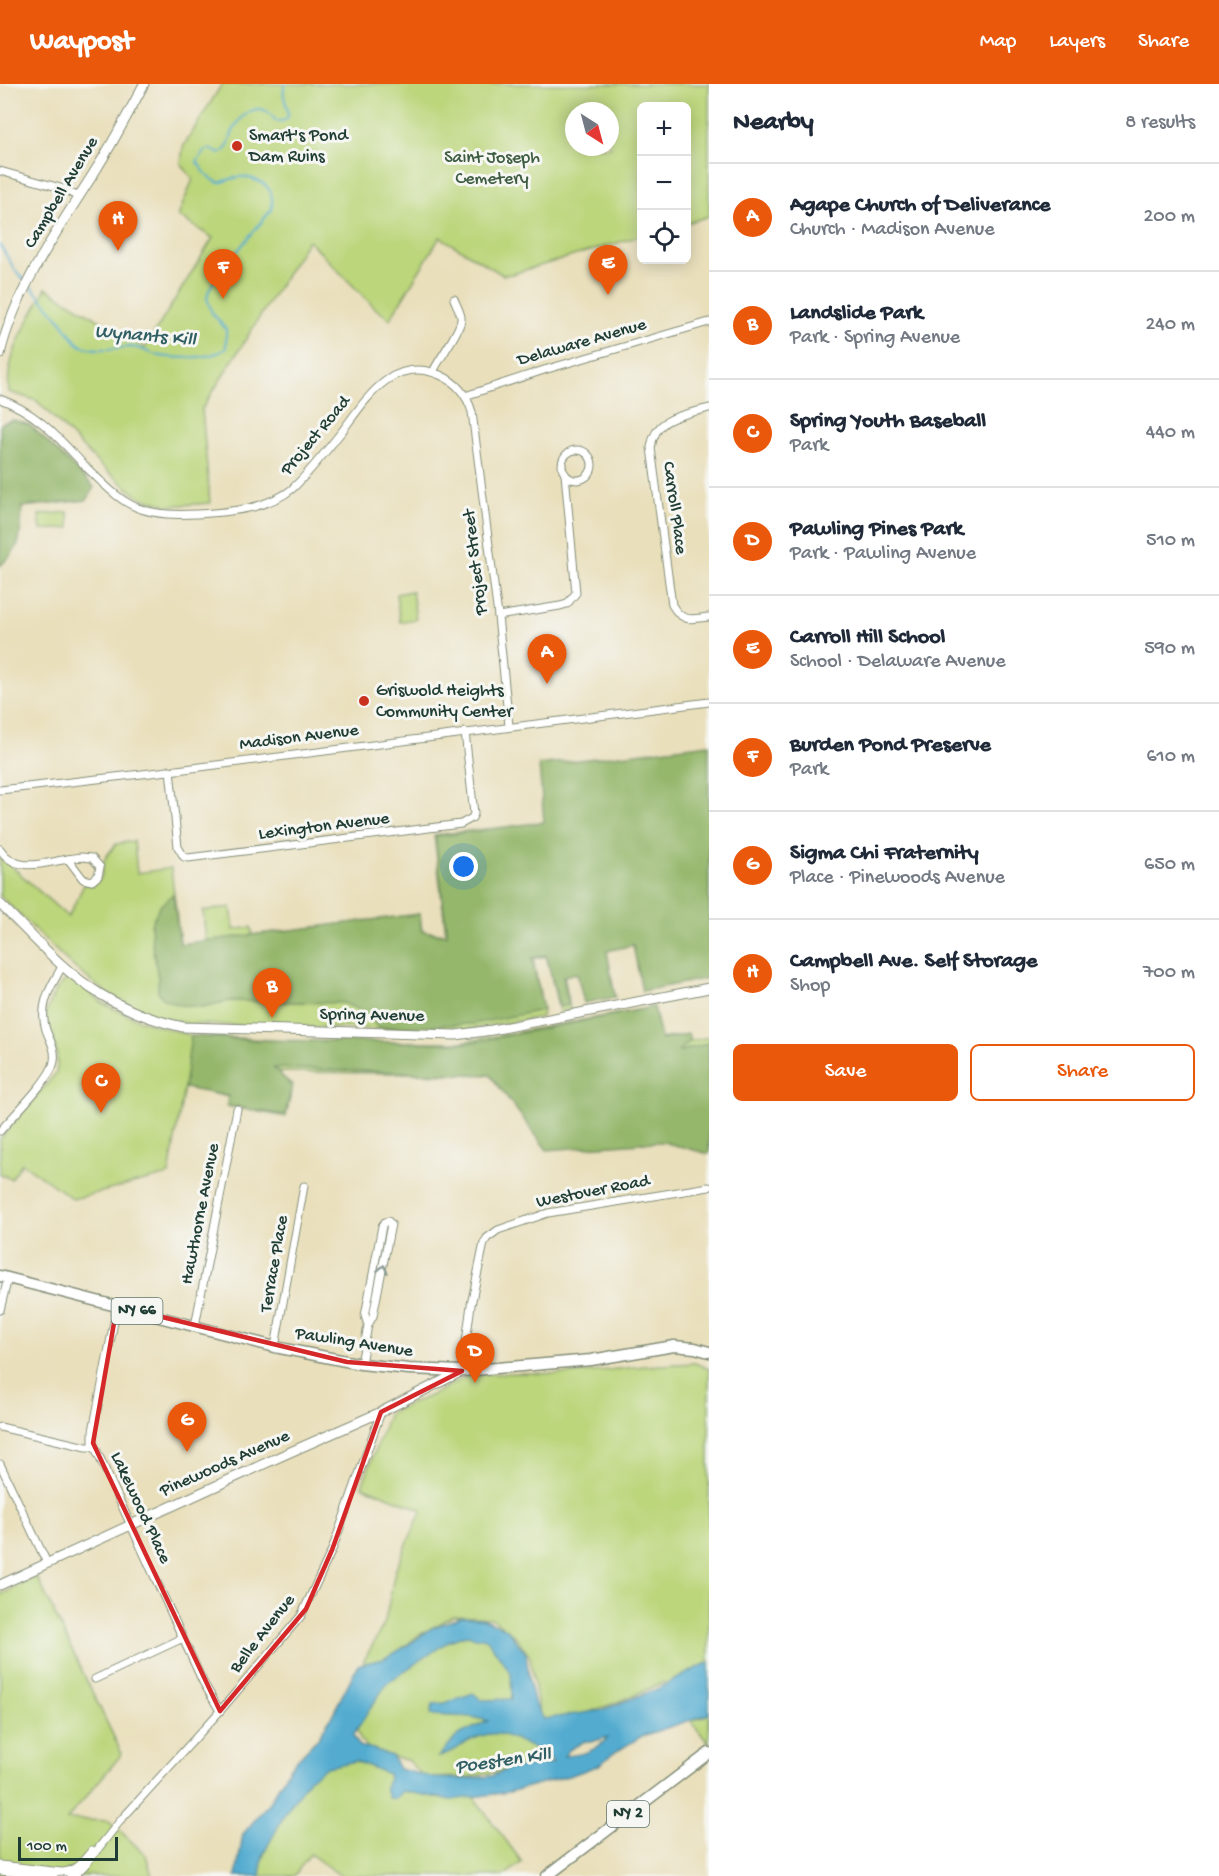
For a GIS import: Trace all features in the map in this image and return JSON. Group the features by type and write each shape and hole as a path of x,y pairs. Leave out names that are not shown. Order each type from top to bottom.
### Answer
{"main road":[{"name":"Pawling Avenue","path":"4,1277 275,1347 361,1364 462,1371 591,1360 674,1346 709,1352"},
{"name":"NY 2","path":"547,1876 709,1753"}],"street":[{"name":"Campbell Avenue","path":"0,354 9,324 44,252 98,166 144,84"},
{"path":"0,171 64,189 78,197"},
{"path":"454,298 461,318 458,330 433,372 444,376 465,396"},
{"name":"Delaware Avenue","path":"465,396 544,370 709,322"},
{"name":"Project Road","path":"0,399 28,411 51,430 106,487 135,507 164,514 206,514 258,506 279,498 291,490 315,465 371,392 381,383 407,371 433,372"},
{"name":"Project Street","path":"465,396 472,412 498,616 509,726"},
{"name":"Carroll Place","path":"709,408 663,423 655,431 651,448 672,605 682,618 709,617"},
{"path":"498,616 567,604 576,593 565,474 562,464 569,452 579,449 591,458 593,468 588,477 573,480 565,474"},
{"name":"Madison Avenue","path":"0,790 709,702"},
{"name":"Lexington Avenue","path":"170,770 178,847 184,856 194,859 469,821 472,818 474,807 465,732"},
{"path":"0,849 6,858 15,864 81,857 92,858 99,867 99,873 92,881 86,881 82,879 68,859"},
{"name":"Spring Avenue","path":"0,904 63,965 99,993 167,1024 198,1029 456,1035 709,988"},
{"path":"0,1131 50,1074 54,1063 53,1045 46,1031 43,1005 63,965"},
{"name":"Hawthorne Avenue","path":"195,1326 237,1108"},
{"name":"Terrace Place","path":"275,1347 304,1186"},
{"name":"Westover Road","path":"462,1371 473,1295 487,1238 498,1230 548,1213 709,1187"},
{"path":"361,1364 391,1224 388,1221 382,1226 365,1316 368,1325"},
{"path":"0,1310 4,1277"},
{"name":"Lakewood Place","path":"117,1306 93,1431 95,1447 203,1682 220,1710"},
{"name":"Pinewoods Avenue","path":"0,1585 381,1412 462,1371"},
{"name":"Belle Avenue","path":"70,1876 75,1875 86,1864 120,1821 220,1710 306,1609 332,1550 381,1412"},
{"path":"0,1426 86,1447 95,1447"},
{"path":"0,1464 47,1563"},
{"path":"95,1679 183,1638"},
{"name":"Belle Avenue","path":"0,1865 70,1871 81,1863 96,1845 108,1838"},
{"path":"0,1871 54,1876"}],"highlighted area":[{"path":"117,1306 347,1362 462,1371 381,1412 332,1550 306,1609 220,1711 93,1443"}],"green space":[{"name":"Saint Joseph Cemetery","path":"222,84 709,84 709,216 691,222 691,102 637,102 637,237 503,275 440,237 390,319 376,309 308,240 202,409 210,503 169,506 139,497 101,466 37,401 9,392 8,378 14,351 46,288 145,348 213,238 178,216 193,179 181,164 183,147"},
{"path":"13,420 30,425 94,487 87,500 22,507 17,546 0,566 0,427 2,423"},
{"path":"68,512 70,528 41,530 39,515"},
{"path":"412,591 416,619 400,622 396,594"},
{"path":"709,744 709,978 642,991 633,945 607,951 615,997 584,1003 577,973 563,976 569,1005 559,1007 546,955 532,958 543,1010 473,1024 379,1028 362,1011 343,1003 229,1001 202,1007 180,1005 163,999 158,991 151,925 159,907 173,894 180,944 419,914 422,931 447,935 435,836 544,822 539,765"},
{"path":"486,829 499,932 556,925 570,1010 559,1012 547,956 533,959 543,1010 542,1017 458,1031 188,1024 142,1010 99,987 61,955 0,896 0,856 68,917 85,883 90,885 95,883 102,876 105,859 116,844 134,841 137,873 171,868 180,944 206,941 203,911 231,907 234,930 251,927 253,935 420,914 422,931 446,934 434,835"},
{"path":"66,979 73,979 103,1003 124,1014 192,1036 295,1042 461,1042 654,1007 661,1039 688,1034 691,1041 709,1037 709,1153 491,1074 273,1072 293,1084 286,1117 227,1106 228,1097 184,1087 169,1175 73,1199 22,1163 11,1179 0,1174 0,1139 56,1073 56,1051 45,1015 55,991"},
{"path":"654,1007 661,1040 688,1034 690,1041 678,1052 709,1043 709,1154 663,1142 547,1150 490,1075 274,1068 292,1086 285,1115 227,1106 228,1096 184,1088 191,1036 249,1040 465,1043"},
{"path":"695,1363 709,1369 709,1670 705,1664 667,1684 664,1682 579,1716 541,1724 530,1657 517,1638 492,1618 453,1616 419,1635 381,1665 342,1701 385,1622 395,1571 422,1510 362,1486 389,1413 434,1394 469,1375 573,1374"},
{"path":"37,1577 122,1754 67,1819 109,1821 146,1855 152,1876 0,1876 0,1595"},
{"path":"467,1634 489,1639 513,1671 514,1695 488,1720 545,1751 549,1762 468,1777 425,1778 407,1760 372,1754 361,1740 351,1714 373,1687 445,1640"},
{"path":"709,1714 709,1744 691,1721"},
{"path":"355,1758 389,1772 404,1788 441,1799 472,1795 522,1862 504,1876 341,1876 310,1854 294,1876 258,1876 273,1831 300,1787 324,1766"}],"water":[{"path":"461,1617 482,1618 507,1629 526,1653 535,1705 544,1719 602,1710 657,1689 709,1663 709,1714 642,1736 599,1765 572,1775 509,1792 451,1800 402,1791 395,1799 388,1798 385,1788 389,1778 388,1774 356,1761 327,1767 309,1779 287,1810 263,1855 260,1876 236,1876 243,1834 268,1804 290,1767 317,1739 358,1665 383,1659 432,1628","holes":["466,1635 487,1639 511,1673 512,1699 482,1700 473,1693 445,1703 433,1704 431,1715 472,1717 488,1721 458,1735 438,1757 480,1736 495,1734 510,1737 542,1752 553,1763 509,1769 492,1776 463,1779 435,1778 399,1769 392,1756 360,1747 353,1735 387,1683 449,1641","608,1737 599,1746 589,1751 564,1756 569,1750 585,1741 591,1742"]}],"waterway":[{"name":"Wynants Kill","path":"30,286 75,340 85,347 105,349 134,347 160,356 176,358 204,356 226,348 226,329 212,313 207,298 209,290 217,276 272,209 272,198 267,186 246,177 219,183 208,176 197,162 205,150 211,149 219,154 223,152 238,123 252,110 261,109 276,121 283,121 288,117 284,93 285,84"},
{"name":"Wynants Kill","path":"0,245 15,270 26,282"}],"place":[{"name":"Smart's Pond Dam Ruins","path":"237,146"},
{"name":"Campbell Ave. Self Storage","path":"118,251"},
{"name":"Carroll Hill School","path":"608,295"},
{"name":"Burden Pond Preserve","path":"223,299"},
{"name":"Agape Church of Deliverance","path":"547,684"},
{"name":"Griswold Heights Community Center","path":"364,701"},
{"name":"Landslide Park","path":"272,1018"},
{"name":"Spring Youth Baseball","path":"101,1113"},
{"name":"Pawling Pines Park","path":"475,1383"},
{"name":"Sigma Chi Fraternity","path":"187,1452"}],"water label":[{"name":"Poesten Kill","path":"503,1762"}]}
